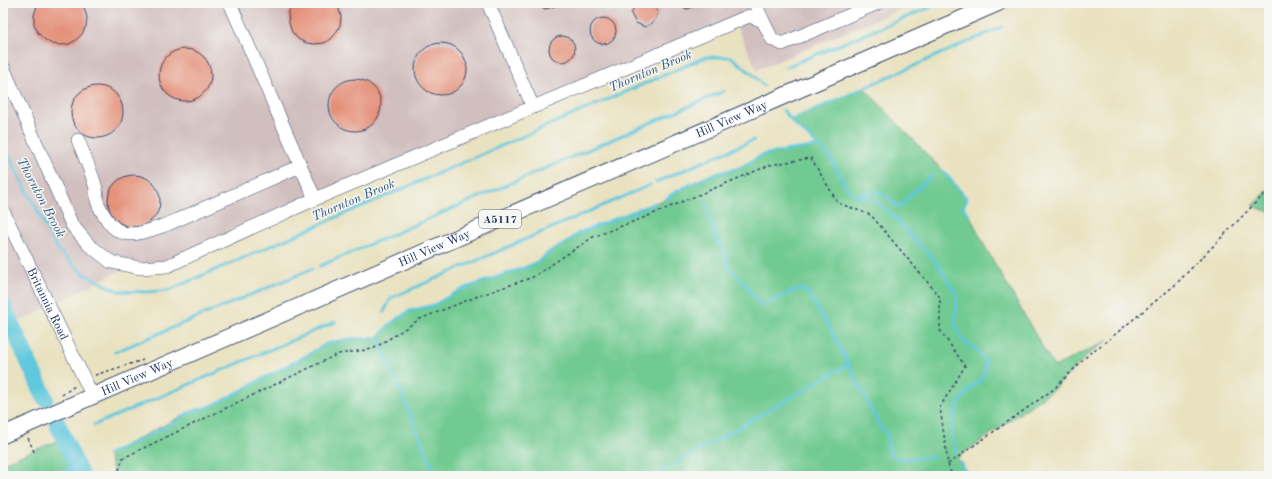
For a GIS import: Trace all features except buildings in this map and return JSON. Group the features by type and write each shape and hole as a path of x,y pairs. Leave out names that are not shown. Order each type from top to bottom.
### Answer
{"main road":[{"name":"Hill View Way","path":"3,435 998,3"}],"street":[{"path":"230,3 315,199"},
{"path":"488,3 533,107"},
{"path":"755,3 772,39 782,44 878,3"},
{"path":"3,67 72,225 89,246 111,262 140,268 167,266 315,199 749,16 763,21"},
{"path":"78,140 96,189 99,207 108,222 120,232 134,234 146,232 168,224 300,166"},
{"name":"Britannia Road","path":"3,211 93,397"}],"path":[{"path":"117,476 123,458 338,354 373,349 420,319 473,298 533,277 593,237 648,216 770,165 811,158 838,203 870,215 940,297 940,330 965,366 940,407 948,464 952,476"},
{"path":"948,464 1054,389 1090,353 1107,341 1175,285 1269,189"},
{"path":"24,426 35,454"}],"shaded area":[{"path":"3,3 914,3 757,70 736,25 195,257 121,270 3,330"}],"green space":[{"path":"864,88 942,170 967,199 963,207 970,216 983,243 1054,367 1107,341 1090,353 1054,389 957,458 968,476 115,476 108,454 188,413 214,405 326,344 347,339 378,338 390,324 409,311 434,305 463,289 529,266 542,259 549,252 568,242 579,233 666,199 675,192 711,175 739,168 762,155 818,146 791,120"},
{"path":"1269,189 1269,212 1253,206"},
{"path":"64,438 81,476 3,476 3,463"}],"waterway":[{"path":"786,67 931,7"},
{"path":"791,120 1002,27"},
{"name":"Thornton Brook","path":"3,144 58,250 85,275 118,291 148,292 169,290 706,57 731,57 764,86"},
{"path":"320,266 724,91"},
{"name":"Thornton Brook","path":"783,110 795,125 829,155 847,189 855,195 867,198 879,204 894,217 939,266 957,295 955,323 959,335 968,345 979,352 986,362 985,371 981,380 970,388 959,403 952,424 952,436 956,452"},
{"path":"656,182 754,140"},
{"path":"666,199 675,192 689,185 711,175 739,168 762,155 819,146"},
{"path":"942,170 967,199 963,207 970,216"},
{"path":"857,195 870,192 879,192 887,197 896,206 901,206 915,190 934,175"},
{"path":"384,312 391,298 650,185"},
{"path":"436,476 378,338 390,324 409,311 434,305 463,289 529,266 542,259 549,252 568,242 579,233 655,203"},
{"path":"706,205 716,238 726,255 728,267 743,282 761,305 767,304 794,291 806,290 832,332 880,427 887,434 888,449 894,457 900,459 934,457"},
{"path":"115,352 312,269"},
{"path":"3,306 45,398"},
{"path":"94,425 335,322"},
{"path":"108,454 175,423 188,413 214,405 326,344 347,339 378,338"},
{"path":"654,476 847,365"},
{"path":"57,423 81,476"},
{"name":"Thornton Brook","path":"961,463 968,476"},
{"path":"53,476 77,466"}]}
